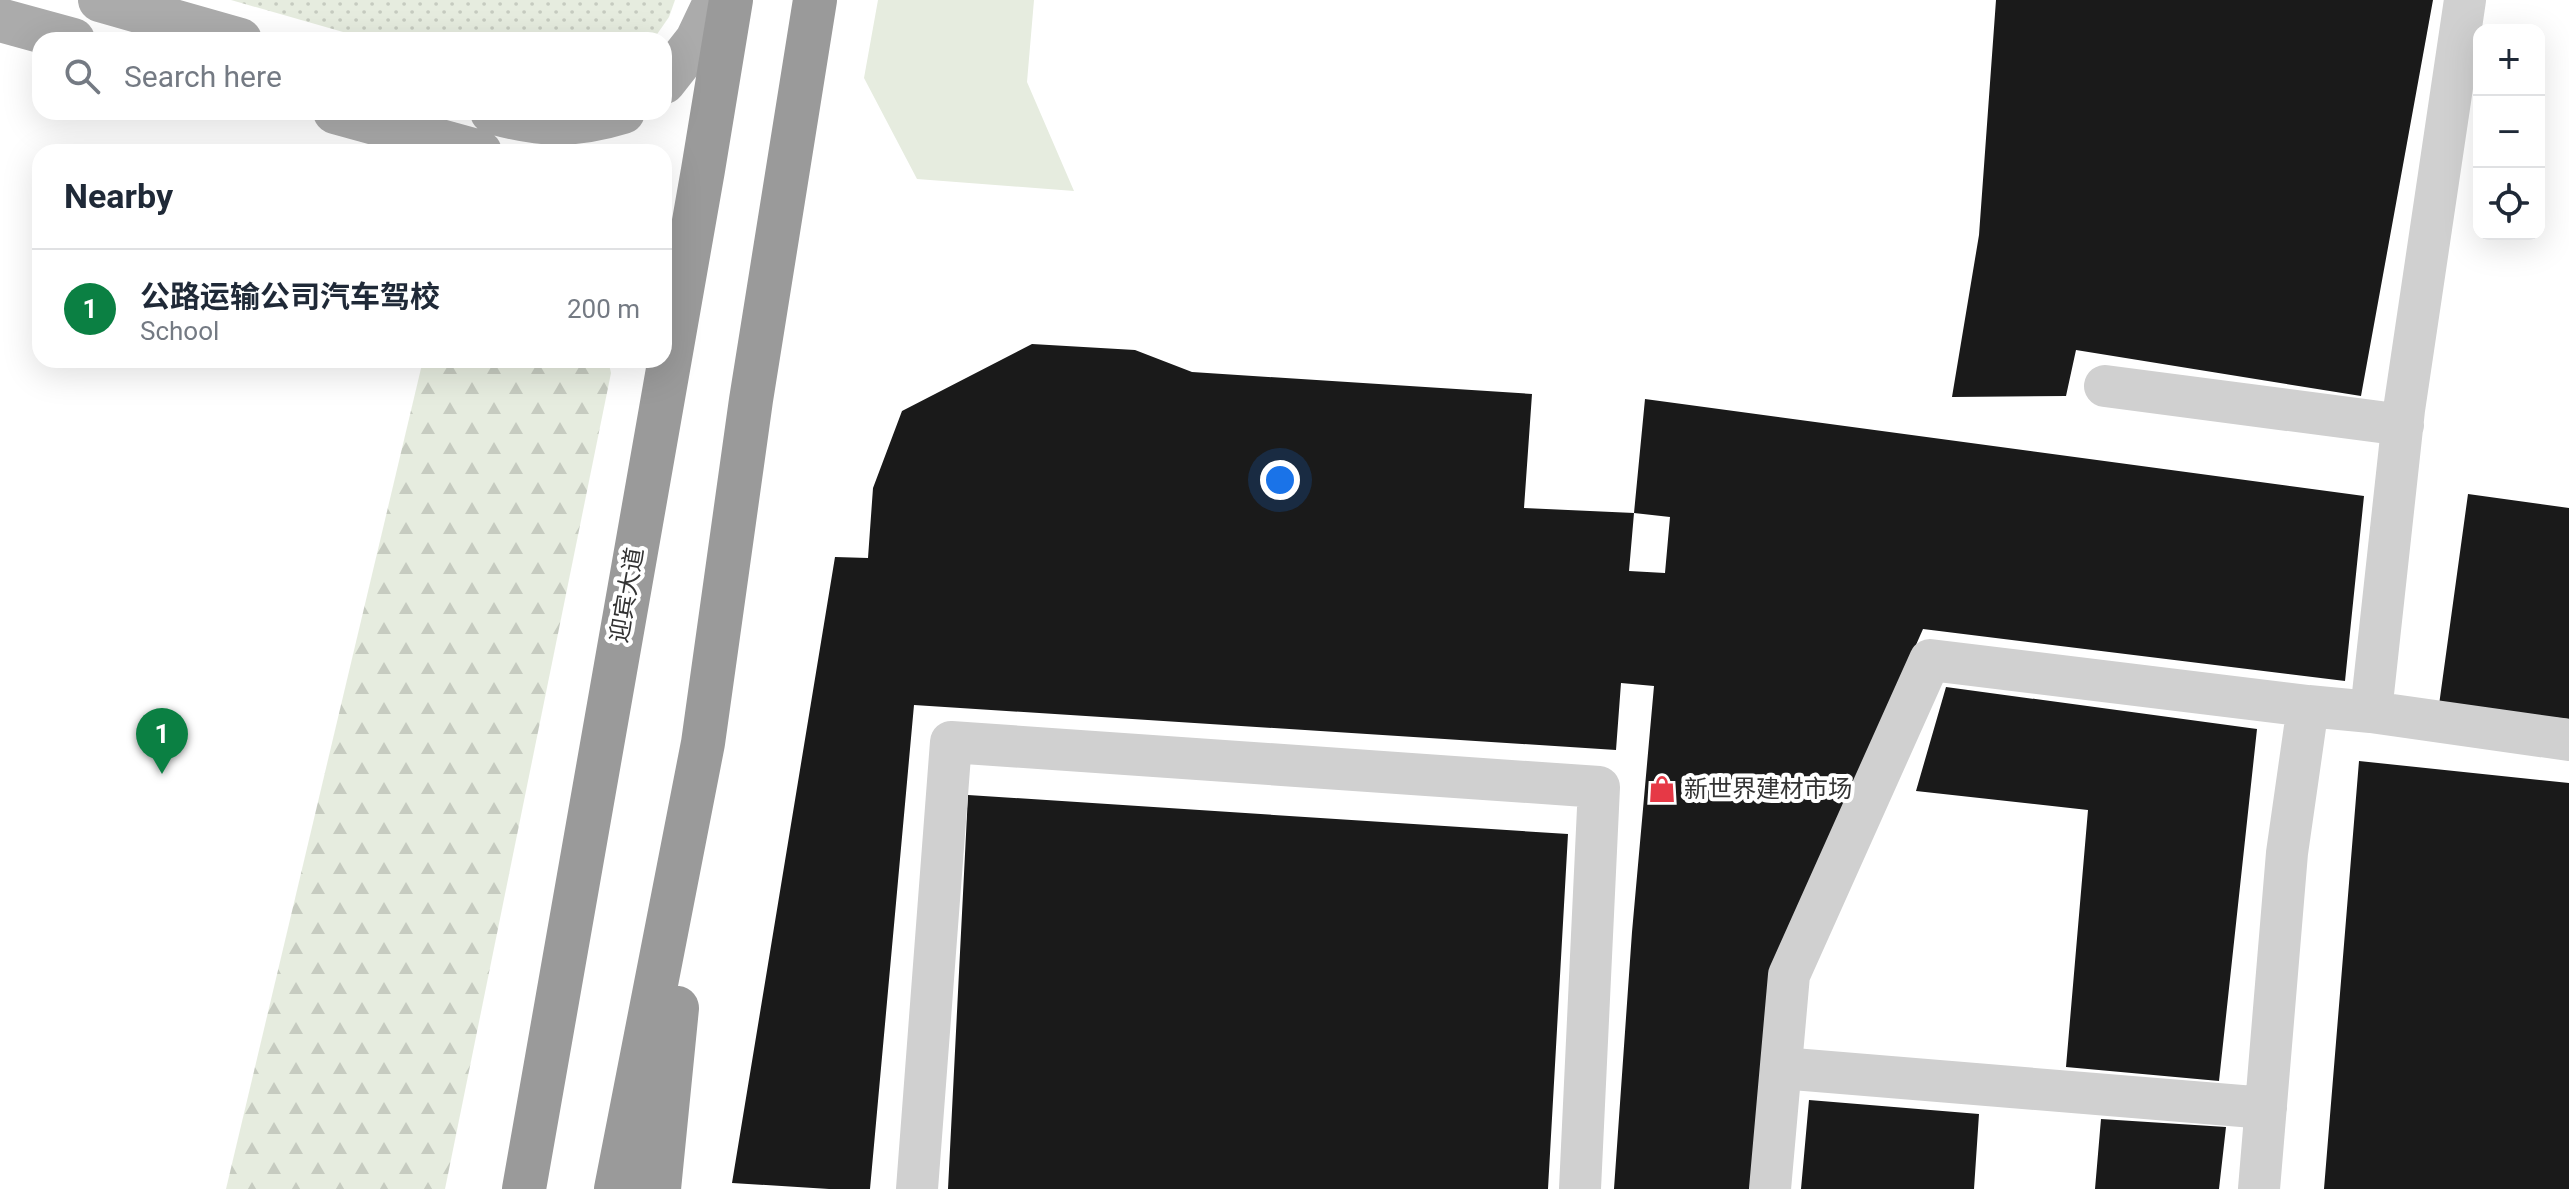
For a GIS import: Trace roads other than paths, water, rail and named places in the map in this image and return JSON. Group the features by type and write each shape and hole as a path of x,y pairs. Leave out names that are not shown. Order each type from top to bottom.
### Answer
{"highway":[{"name":"迎宾大道","path":"672,323 703,170 731,0"},
{"path":"659,1189 703,743 751,400 815,0"},
{"name":"迎宾大道","path":"524,1189 662,373"},
{"path":"616,1189 703,743"}],"main road":[{"path":"100,0 212,32"},
{"path":"672,72 697,40 716,0"},
{"path":"0,20 44,32"},
{"path":"364,120 451,144"},
{"path":"531,120 551,124 595,120"}],"lane":[{"path":"2371,712 2403,425 2465,0"},
{"path":"2105,386 2403,425"},
{"path":"1770,1189 1789,975 1930,660 2371,712 2569,740"},
{"path":"2259,1189 2287,853 2308,706"},
{"path":"917,1189 951,742 1599,787 1580,1189"},
{"path":"1781,1068 2266,1108"}],"place":[{"name":"公路运输公司汽车驾校","path":"162,774"},
{"name":"新世界建材市场","path":"1662,789"}]}
